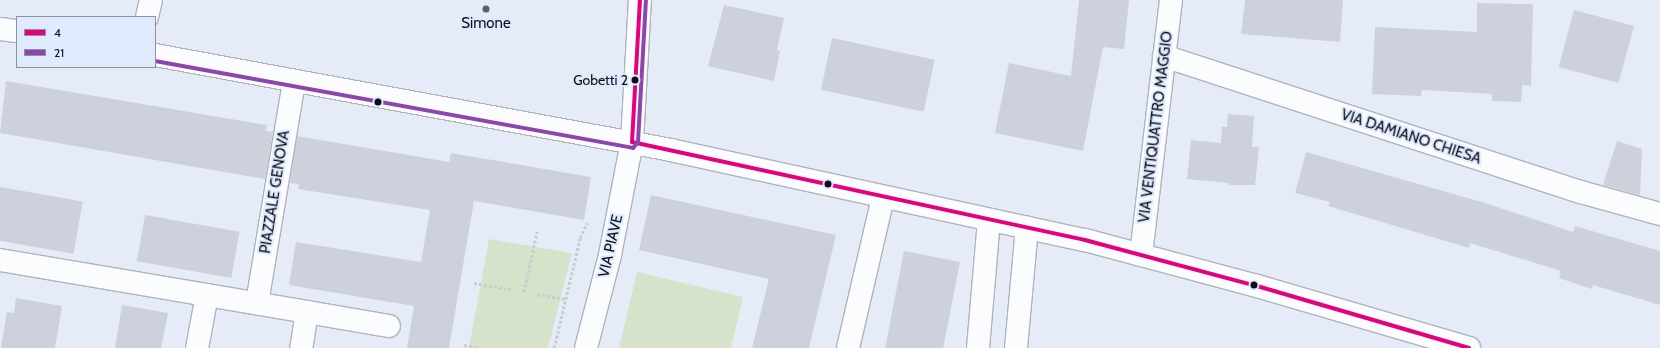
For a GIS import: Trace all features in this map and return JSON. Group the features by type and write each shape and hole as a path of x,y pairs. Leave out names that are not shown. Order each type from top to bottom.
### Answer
{"street":[{"path":"147,16 151,0"},
{"name":"VIA PIAVE","path":"586,348 610,255 632,142 640,0"},
{"name":"VIA VENTIQUATTRO MAGGIO","path":"1142,255 1171,0"},
{"path":"0,29 16,32"},
{"path":"156,56 632,142 1027,228 1142,255 1469,348"},
{"name":"VIA DAMIANO CHIESA","path":"1164,56 1573,190 1660,214"},
{"name":"PIAZZALE GENOVA","path":"257,304 294,81"},
{"path":"848,348 883,197"},
{"path":"978,348 989,220"},
{"path":"1016,348 1027,228"},
{"path":"0,260 389,326"},
{"path":"197,348 207,295"},
{"path":"301,348 307,312"}],"path":[{"path":"554,348 580,238 589,215"},
{"path":"524,292 537,231"},
{"path":"474,283 514,290"},
{"path":"537,294 566,299"},
{"path":"464,345 480,348"}],"green space":[{"path":"489,239 572,253 548,348 469,348"},
{"path":"637,272 743,297 731,348 619,348"}],"building":[{"path":"1079,0 1129,0 1124,49 1103,47 1083,151 995,133 1009,63 1071,76"},
{"path":"1245,0 1343,0 1340,42 1241,34"},
{"path":"1477,3 1533,4 1531,86 1522,85 1521,102 1492,101 1492,94 1422,90 1421,96 1372,94 1375,27 1477,32"},
{"path":"724,5 784,18 777,50 780,51 774,81 708,66"},
{"path":"1574,10 1634,26 1619,83 1559,67"},
{"path":"832,38 935,60 924,112 821,90"},
{"path":"6,81 267,125 266,131 273,132 265,179 0,133"},
{"path":"1228,114 1254,116 1252,147 1259,147 1255,185 1229,185 1229,183 1187,179 1191,140 1221,143 1222,127 1227,127"},
{"path":"297,136 449,162 451,153 591,177 584,220 474,201 449,348 407,348 414,306 289,285 296,242 421,262 430,210 298,189 299,184 290,183"},
{"path":"1617,141 1642,149 1640,195 1603,185"},
{"path":"1306,152 1482,202 1573,232 1575,226 1660,251 1660,305 1593,285 1592,289 1559,278 1561,271 1470,243 1469,248 1328,206 1330,202 1295,193"},
{"path":"0,187 83,202 74,254 0,241"},
{"path":"651,195 836,235 809,348 752,348 769,279 639,250"},
{"path":"145,215 240,232 231,278 137,261"},
{"path":"904,251 960,262 943,348 885,348"},
{"path":"16,298 62,306 55,348 1,348 7,312 14,313"},
{"path":"122,305 168,313 161,348 115,348"}],"transit line":[{"name":"4","path":"632,142 640,0"},
{"name":"21","path":"156,61 633,148 638,142 646,0"},
{"name":"4","path":"632,142 1085,240 1257,286 1469,348"}],"place":[{"name":"Simone","path":"486,9"},
{"name":"Gobetti 2","path":"635,80"}]}
